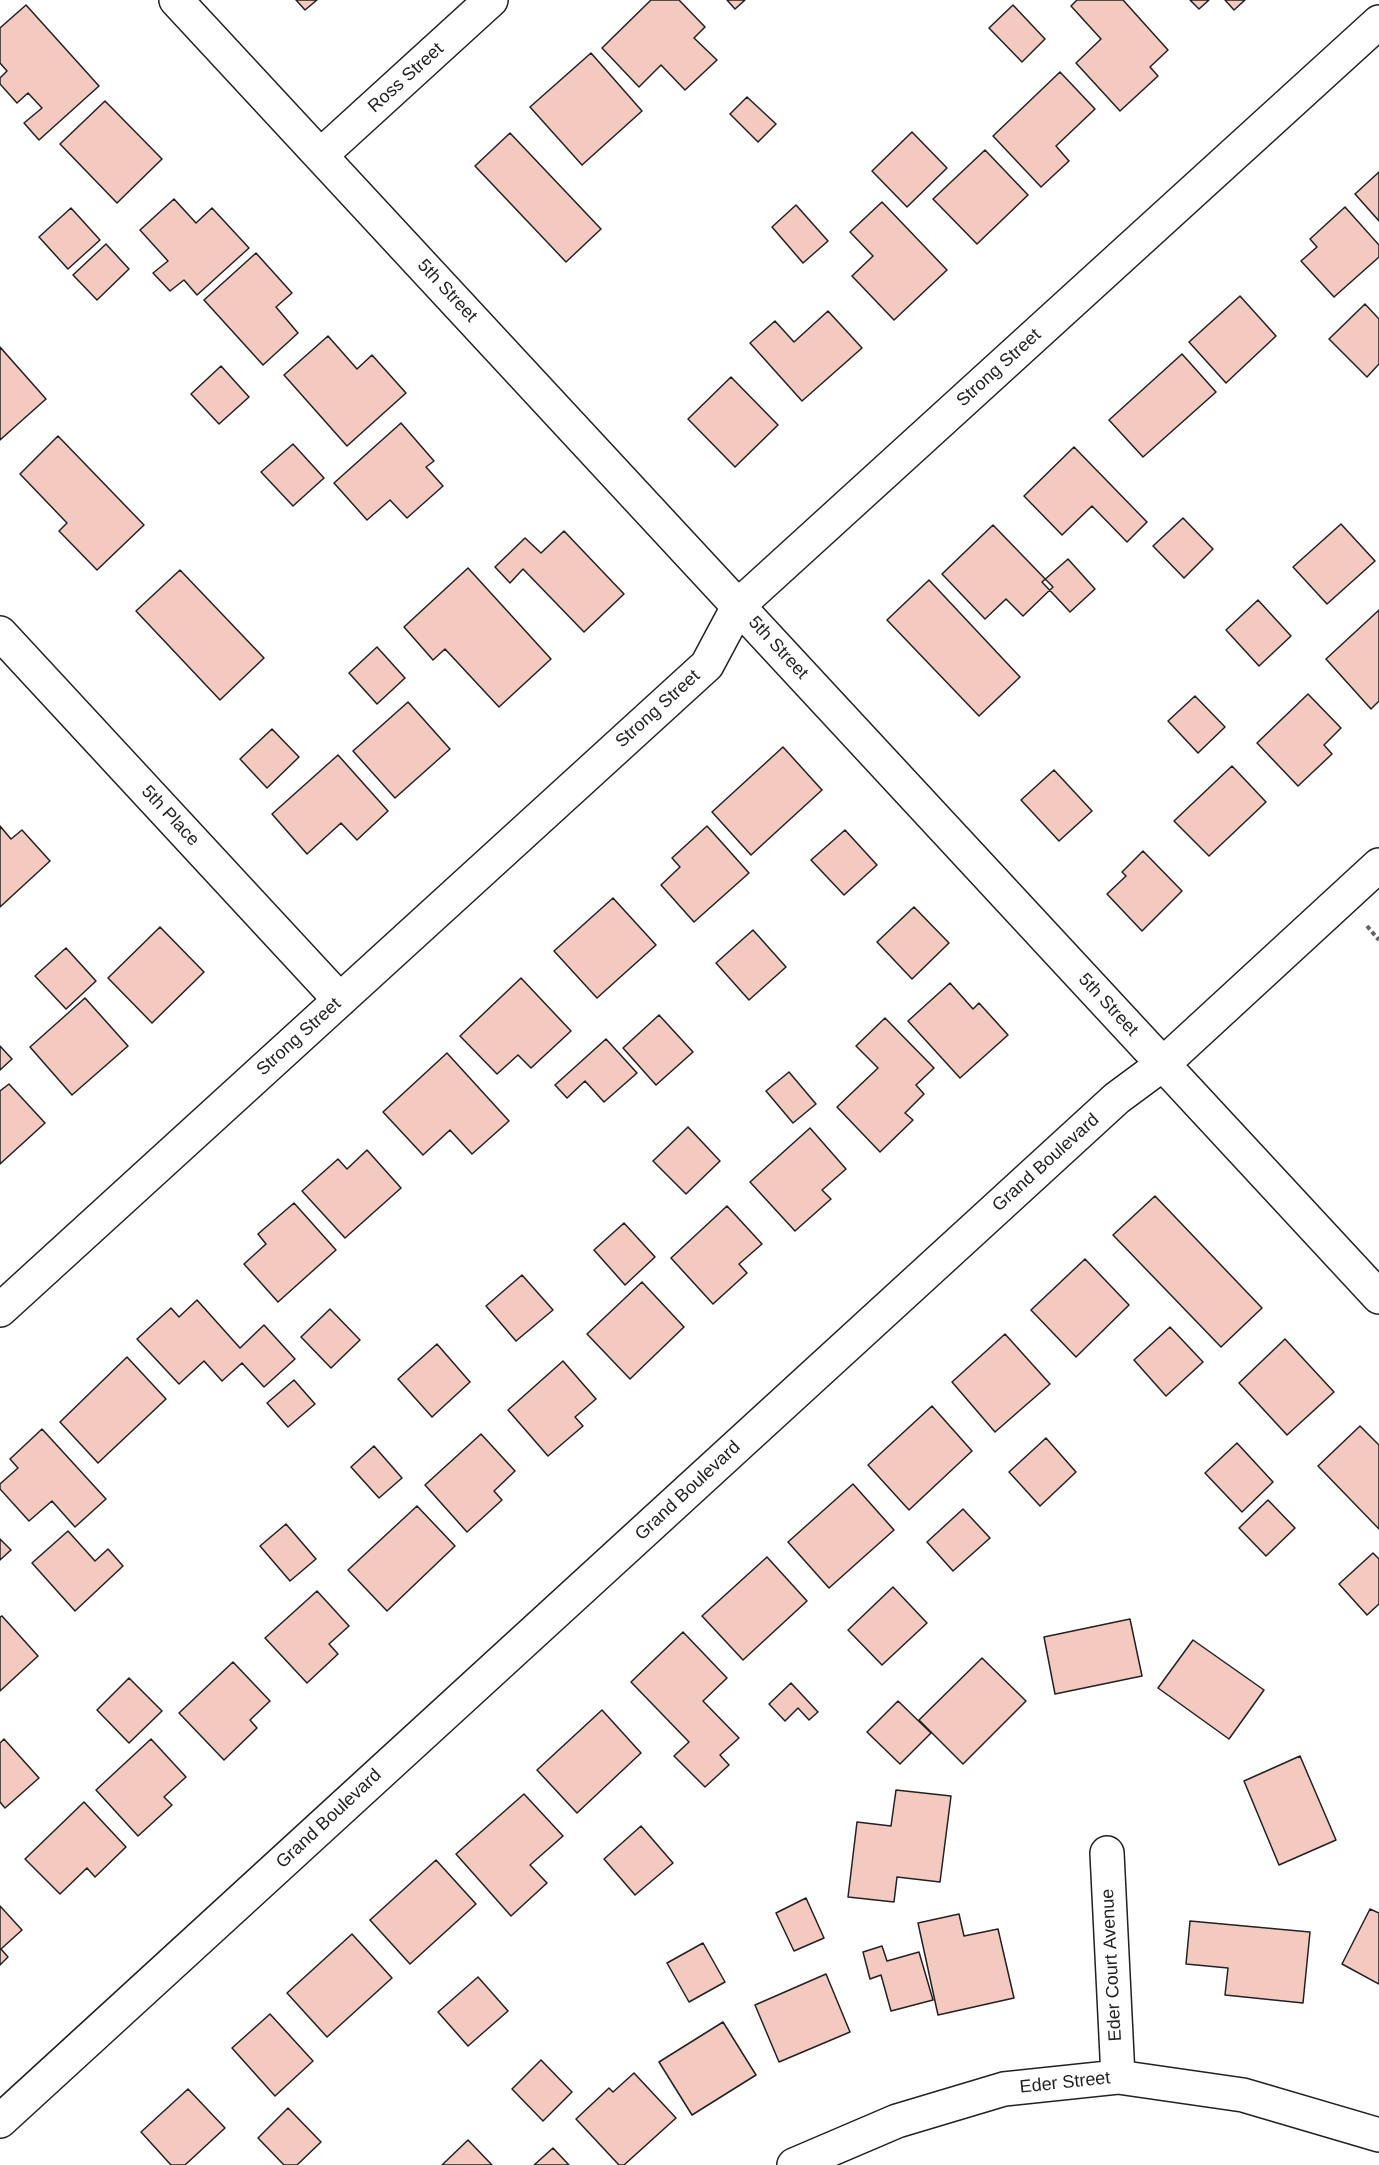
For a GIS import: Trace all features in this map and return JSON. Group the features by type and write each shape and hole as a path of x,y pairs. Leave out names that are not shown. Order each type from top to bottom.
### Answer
{"street":[{"name":"5th Street","path":"176,0 1379,1297"},
{"name":"Ross Street","path":"321,155 491,0"},
{"name":"Strong Street","path":"0,1310 707,665 739,605 1379,22"},
{"name":"5th Place","path":"0,633 340,1000"},
{"name":"Grand Boulevard","path":"0,2121 1117,1098 1163,1064 1379,865"},
{"name":"Eder Court Avenue","path":"1107,1853 1118,2077"},
{"name":"Eder Street","path":"794,2165 897,2121 1004,2089 1118,2077 1243,2095 1379,2135"}],"building":[{"path":"296,0 317,0 305,10"},
{"path":"651,0 679,0 705,27 694,38 717,60 685,90 661,65 639,87 602,48"},
{"path":"727,0 745,0 735,9"},
{"path":"1077,0 1123,0 1168,50 1150,67 1158,76 1120,111 1076,63 1101,39 1071,6"},
{"path":"1190,0 1209,0 1199,9"},
{"path":"1225,0 1245,0 1234,10"},
{"path":"26,5 99,86 39,140 24,123 42,108 28,93 17,103 0,84 0,78 7,71 0,63 0,28"},
{"path":"1013,5 1045,39 1022,62 989,28"},
{"path":"591,53 642,111 582,165 530,107"},
{"path":"1060,72 1095,109 1056,146 1069,161 1041,187 993,136"},
{"path":"747,97 776,124 758,142 730,114"},
{"path":"105,101 162,159 117,203 60,144"},
{"path":"912,132 947,168 907,207 872,171"},
{"path":"510,133 601,229 566,262 475,166"},
{"path":"985,150 1028,195 977,244 933,199"},
{"path":"1379,172 1379,221 1355,194"},
{"path":"174,199 196,223 212,208 249,248 197,295 184,280 170,291 153,273 168,261 140,230"},
{"path":"882,202 947,270 894,320 852,276 873,256 850,232"},
{"path":"796,205 828,241 803,263 772,227"},
{"path":"1345,207 1379,245 1379,257 1334,297 1301,261 1317,247 1310,239"},
{"path":"71,208 100,240 68,269 39,237"},
{"path":"106,244 129,269 97,300 73,275"},
{"path":"256,253 292,293 276,307 298,333 263,365 204,300"},
{"path":"1240,296 1276,336 1226,383 1189,342"},
{"path":"1365,304 1379,319 1379,364 1367,377 1329,339"},
{"path":"828,311 862,348 802,401 750,343 775,321 794,342"},
{"path":"328,336 357,369 372,355 406,393 347,446 284,375"},
{"path":"0,347 46,399 0,440"},
{"path":"1182,354 1216,392 1143,457 1109,420"},
{"path":"221,366 249,397 219,424 191,394"},
{"path":"731,377 778,425 735,467 688,419"},
{"path":"401,423 434,461 426,467 443,486 407,518 390,500 367,520 334,483"},
{"path":"58,436 144,525 97,570 59,531 67,523 20,474"},
{"path":"293,444 324,478 293,506 261,472"},
{"path":"1074,447 1147,522 1127,542 1092,506 1062,535 1024,496"},
{"path":"1183,518 1213,549 1184,578 1153,546"},
{"path":"1341,524 1375,561 1327,604 1293,567"},
{"path":"993,525 1053,587 1023,616 1006,599 985,619 942,574"},
{"path":"564,531 624,594 584,632 523,569 510,583 495,567 525,538 541,553"},
{"path":"1068,559 1095,589 1070,612 1042,582"},
{"path":"468,568 551,659 499,707 445,649 433,660 404,627"},
{"path":"180,570 264,658 220,700 136,611"},
{"path":"929,580 1020,677 979,716 887,620"},
{"path":"1258,600 1291,636 1259,666 1226,630"},
{"path":"1379,610 1379,701 1371,709 1326,659"},
{"path":"377,647 405,678 377,704 349,673"},
{"path":"1308,694 1341,728 1324,745 1332,754 1298,786 1257,743"},
{"path":"1195,696 1225,727 1198,753 1168,721"},
{"path":"408,702 450,749 395,798 353,751"},
{"path":"272,729 299,757 267,788 240,759"},
{"path":"783,747 822,790 751,855 712,812"},
{"path":"338,755 388,811 357,840 341,823 307,854 272,814"},
{"path":"1232,766 1266,802 1209,856 1174,821"},
{"path":"1054,770 1092,811 1059,841 1021,800"},
{"path":"0,826 11,839 22,830 50,861 0,907"},
{"path":"707,826 749,873 694,922 661,885 680,867 672,858"},
{"path":"845,830 877,865 844,895 811,860"},
{"path":"1143,851 1182,891 1142,931 1107,894 1126,876 1122,872"},
{"path":"613,898 656,945 597,998 554,951"},
{"path":"914,907 949,943 912,979 877,942"},
{"path":"160,927 204,972 152,1023 108,978"},
{"path":"753,930 786,967 749,1000 716,963"},
{"path":"66,948 96,981 66,1009 35,976"},
{"path":"521,978 571,1031 531,1068 518,1055 497,1074 460,1036"},
{"path":"950,983 973,1009 979,1003 1008,1035 960,1078 908,1021"},
{"path":"85,998 128,1046 72,1095 30,1047"},
{"path":"659,1015 693,1052 656,1085 623,1048"},
{"path":"885,1018 934,1068 916,1085 924,1094 905,1113 913,1120 880,1152 837,1107 878,1068 856,1046"},
{"path":"606,1039 637,1073 604,1102 585,1081 567,1098 555,1085"},
{"path":"0,1046 12,1059 0,1070"},
{"path":"447,1053 509,1121 472,1154 450,1130 423,1155 383,1112"},
{"path":"789,1072 816,1104 793,1123 766,1091"},
{"path":"9,1084 45,1123 0,1164 0,1091"},
{"path":"688,1127 720,1161 686,1194 653,1161"},
{"path":"810,1128 846,1169 822,1190 831,1199 795,1231 750,1182"},
{"path":"367,1150 401,1188 345,1238 302,1191 338,1159 347,1169"},
{"path":"1155,1196 1262,1308 1221,1347 1113,1235"},
{"path":"294,1203 336,1250 278,1302 244,1264 266,1244 258,1234"},
{"path":"727,1206 762,1244 739,1264 747,1273 713,1304 671,1258"},
{"path":"624,1223 655,1257 625,1285 594,1250"},
{"path":"1085,1259 1129,1305 1076,1357 1031,1310"},
{"path":"522,1275 553,1310 516,1341 486,1306"},
{"path":"642,1282 684,1327 630,1379 587,1334"},
{"path":"197,1300 240,1348 264,1325 295,1359 264,1387 242,1363 222,1381 204,1361 179,1384 137,1339 171,1308 179,1317"},
{"path":"330,1309 360,1340 331,1368 301,1337"},
{"path":"1170,1327 1203,1362 1166,1396 1134,1360"},
{"path":"1005,1334 1050,1384 995,1432 952,1382"},
{"path":"1285,1339 1334,1392 1287,1435 1239,1383"},
{"path":"437,1344 470,1382 432,1417 398,1379"},
{"path":"127,1357 166,1399 98,1463 60,1422"},
{"path":"563,1361 596,1399 575,1417 583,1426 548,1456 508,1410"},
{"path":"294,1380 315,1404 288,1427 267,1403"},
{"path":"932,1406 972,1451 909,1510 868,1465"},
{"path":"1360,1426 1379,1445 1379,1529 1318,1466"},
{"path":"42,1429 106,1499 75,1527 52,1501 29,1521 0,1489 0,1484 18,1468 10,1459"},
{"path":"481,1434 515,1471 494,1491 502,1500 467,1532 425,1485"},
{"path":"1046,1438 1076,1472 1040,1506 1009,1472"},
{"path":"1237,1443 1273,1482 1242,1512 1205,1473"},
{"path":"374,1446 402,1478 379,1498 351,1467"},
{"path":"853,1484 894,1530 829,1588 788,1542"},
{"path":"1268,1500 1295,1528 1266,1556 1239,1528"},
{"path":"417,1506 455,1546 387,1611 348,1570"},
{"path":"963,1509 990,1538 953,1571 927,1542"},
{"path":"286,1524 316,1559 290,1581 260,1546"},
{"path":"68,1531 95,1561 108,1549 123,1566 75,1611 32,1563"},
{"path":"0,1539 11,1550 0,1560"},
{"path":"1373,1553 1379,1559 1379,1604 1367,1615 1339,1584"},
{"path":"767,1557 807,1601 743,1660 702,1616"},
{"path":"893,1587 927,1623 882,1665 848,1630"},
{"path":"317,1591 349,1626 329,1644 338,1654 307,1683 265,1638"},
{"path":"2,1616 38,1656 0,1691 0,1617"},
{"path":"1130,1619 1142,1676 1055,1694 1044,1637"},
{"path":"683,1632 727,1678 703,1701 739,1738 720,1755 729,1765 705,1787 674,1756 689,1742 631,1682"},
{"path":"1193,1640 1264,1690 1229,1739 1158,1688"},
{"path":"982,1658 1026,1701 963,1764 919,1720"},
{"path":"233,1662 270,1701 250,1720 257,1728 224,1760 179,1713"},
{"path":"129,1678 162,1711 129,1743 97,1710"},
{"path":"791,1683 818,1712 809,1720 798,1708 785,1721 769,1704"},
{"path":"898,1701 931,1733 900,1764 867,1732"},
{"path":"602,1710 641,1753 577,1813 537,1770"},
{"path":"4,1739 39,1778 5,1808 0,1802 0,1743"},
{"path":"151,1739 186,1777 164,1797 172,1805 138,1836 96,1790"},
{"path":"1300,1756 1336,1840 1279,1865 1244,1781"},
{"path":"896,1790 951,1796 940,1882 897,1877 894,1902 848,1897 857,1822 891,1826"},
{"path":"524,1794 563,1836 530,1865 547,1883 511,1916 456,1854"},
{"path":"84,1802 126,1847 95,1877 87,1868 60,1894 25,1859"},
{"path":"641,1826 673,1863 635,1895 604,1859"},
{"path":"436,1860 476,1904 410,1964 370,1920"},
{"path":"806,1898 824,1938 794,1951 776,1913"},
{"path":"0,1906 22,1930 1,1949 8,1957 0,1965"},
{"path":"1370,1909 1379,1913 1379,1984 1342,1964"},
{"path":"959,1914 964,1936 998,1929 1014,1998 938,2015 918,1923"},
{"path":"1190,1921 1310,1932 1303,2003 1225,1995 1228,1968 1186,1964"},
{"path":"352,1934 392,1978 327,2037 287,1993"},
{"path":"703,1943 725,1982 689,2002 667,1963"},
{"path":"882,1946 887,1961 919,1952 933,2000 891,2011 881,1975 870,1979 863,1952"},
{"path":"826,1974 850,2032 779,2062 755,2005"},
{"path":"478,1977 508,2011 468,2046 438,2012"},
{"path":"270,2014 313,2061 275,2096 232,2048"},
{"path":"723,2022 756,2075 692,2115 659,2062"},
{"path":"541,2060 572,2092 543,2121 512,2089"},
{"path":"634,2073 676,2118 624,2165 619,2165 576,2119 609,2088 613,2092"},
{"path":"188,2089 225,2128 185,2165 171,2165 141,2132"},
{"path":"288,2108 321,2142 297,2165 284,2165 258,2138"},
{"path":"468,2140 492,2165 442,2165"},
{"path":"553,2148 569,2165 534,2165"}]}
